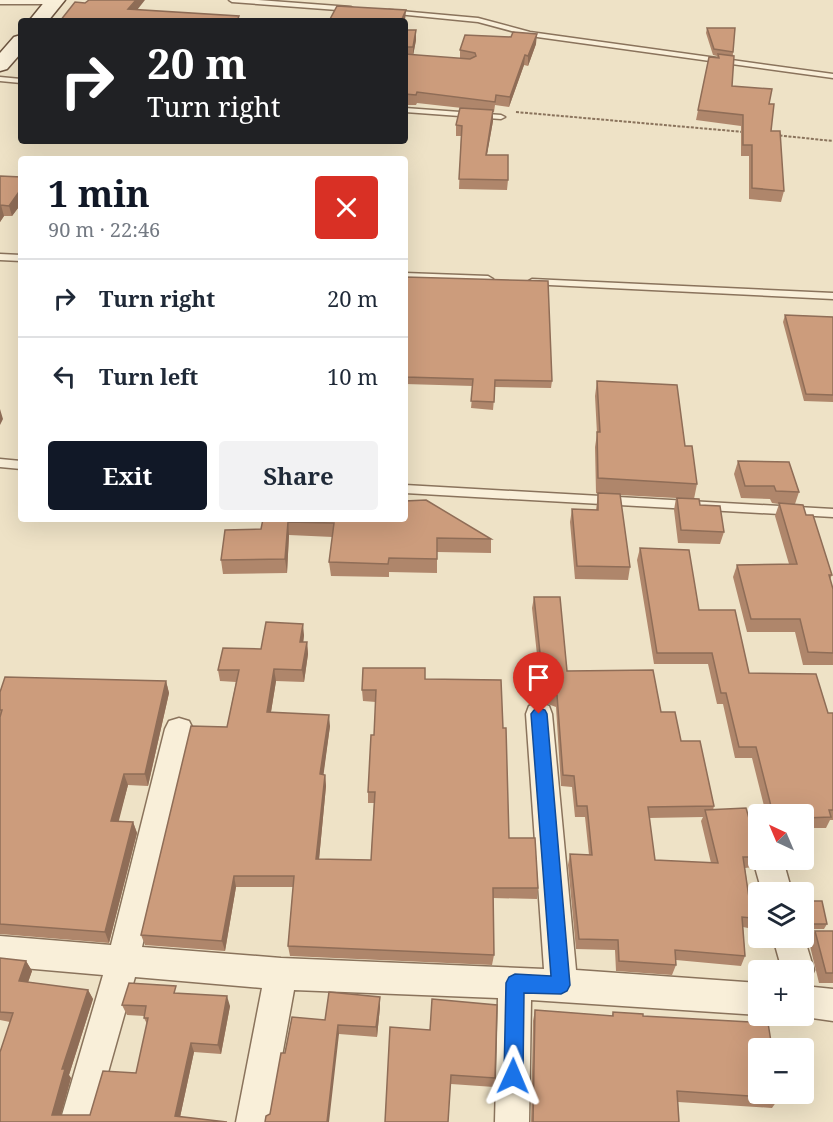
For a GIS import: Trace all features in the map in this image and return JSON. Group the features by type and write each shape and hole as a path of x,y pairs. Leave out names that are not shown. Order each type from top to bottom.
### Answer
{"street":[{"path":"41,18 55,1"},
{"path":"0,65 18,44"},
{"path":"539,714 561,985"},
{"path":"77,1122 123,962 179,729"},
{"path":"0,951 281,974 561,985 748,998"},
{"path":"253,1122 281,974"},
{"path":"512,1122 515,983"}],"lane":[{"path":"232,0 363,10"},
{"path":"0,2 55,1"},
{"path":"386,12 478,20 530,34 833,76"},
{"path":"0,79 18,81"},
{"path":"408,110 501,117"},
{"path":"0,257 18,258"},
{"path":"408,276 500,280"},
{"path":"524,281 833,296"},
{"path":"0,463 18,465"},
{"path":"408,489 833,513"}],"path":[{"path":"501,117 520,111 752,133"},
{"path":"775,135 833,141"}],"building":[{"path":"89,0 136,0 128,9 239,16 238,18 62,18 75,2 85,3"},
{"path":"337,6 406,10 402,18 331,18"},
{"path":"707,28 735,28 733,52 714,49"},
{"path":"408,30 416,30 413,47 408,47"},
{"path":"513,32 537,34 528,56 525,55 510,97 496,95 495,102 417,92 416,95 408,94 408,54 470,59 476,56 475,53 460,50 465,35 511,37"},
{"path":"718,54 734,56 732,86 772,89 769,104 774,104 771,131 780,131 784,191 752,188 752,145 743,145 743,115 698,110 709,57 719,58"},
{"path":"460,108 493,110 486,155 508,155 508,180 459,179 462,126 456,125"},
{"path":"0,176 18,177 18,193 9,206 1,205 0,207"},
{"path":"408,277 548,281 552,381 495,380 494,402 471,401 473,379 408,377"},
{"path":"785,315 833,317 833,395 806,394"},
{"path":"597,381 677,385 685,446 692,446 697,484 598,478 597,432 600,432"},
{"path":"738,461 789,462 799,492 776,491 774,486 745,486"},
{"path":"598,493 620,494 630,567 577,566 572,509 598,510"},
{"path":"677,498 699,499 700,505 720,506 724,532 681,530"},
{"path":"426,500 491,539 437,538 437,559 389,558 388,564 329,562 334,523 288,522 408,522 408,501"},
{"path":"779,503 803,505 806,515 813,515 832,575 829,575 833,589 833,653 808,652 800,619 751,619 737,565 797,564"},
{"path":"262,522 288,522 285,559 221,560 225,530 261,529"},
{"path":"640,548 689,550 699,610 735,610 749,673 816,674 828,713 833,713 833,810 829,810 831,817 814,818 814,804 770,804 756,747 739,747 726,693 721,693 712,653 657,653"},
{"path":"534,597 560,597 567,671 653,670 661,712 675,712 681,741 700,741 714,806 648,807 655,860 718,863 705,810 746,808 748,857 743,857 748,891 748,918 742,917 745,956 675,950 676,965 619,961 618,940 579,939 570,854 592,855 587,806 577,806 574,776 563,775 557,695 544,690"},
{"path":"266,622 303,624 300,642 307,642 302,670 274,669 267,712 329,715 320,774 325,775 316,859 371,860 375,792 368,792 376,690 362,690 363,668 425,668 425,679 501,680 503,728 506,728 509,838 535,838 538,888 493,888 494,955 288,946 294,876 234,876 222,941 141,935 191,726 227,727 239,670 218,670 223,648 261,649"},
{"path":"5,677 166,681 145,774 124,774 111,821 133,822 105,932 0,924 0,717 2,710 0,710 0,692"},
{"path":"814,901 822,901 827,924 814,924"},
{"path":"815,931 833,931 833,973 826,973"},
{"path":"0,958 26,961 19,981 88,990 62,1069 65,1069 52,1115 90,1115 103,1071 136,1073 148,1018 144,1018 146,1006 122,1005 129,983 176,986 174,993 227,996 218,1045 191,1043 175,1116 227,1122 0,1122 0,1052 13,1013 0,1012"},
{"path":"329,992 380,997 376,1027 338,1025 327,1122 265,1122 266,1116 270,1114 281,1053 285,1053 292,1017 325,1020"},
{"path":"432,999 497,1005 495,1078 451,1075 448,1122 385,1122 390,1027 430,1030"},
{"path":"535,1010 613,1016 613,1012 643,1014 643,1016 748,1022 748,1026 768,1026 770,1038 748,1038 748,1096 677,1091 679,1122 533,1122"}],"route":[{"path":"513,1076 515,983 561,985 539,714"}]}
